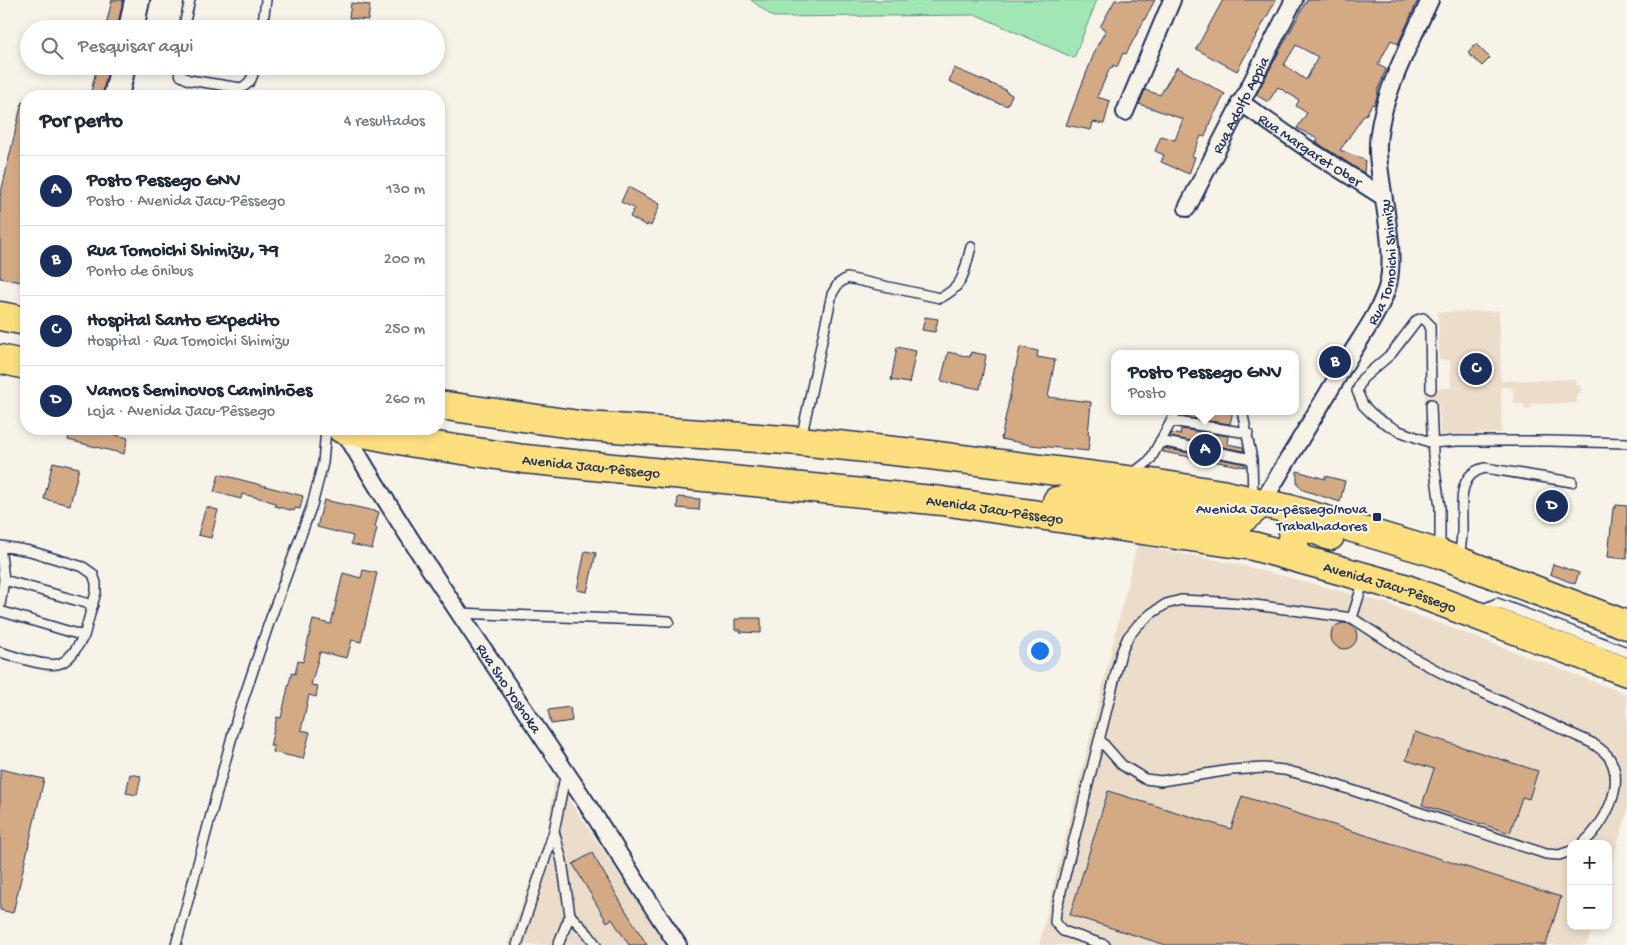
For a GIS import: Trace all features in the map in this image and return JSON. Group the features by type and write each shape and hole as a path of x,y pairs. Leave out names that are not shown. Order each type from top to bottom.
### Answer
{"highway":[{"path":"0,316 20,320"},
{"path":"0,358 20,356"},
{"path":"0,358 20,363"},
{"path":"445,406 586,426 800,441 913,453 1221,494 1331,521 1449,558 1627,625"},
{"name":"Avenida Jacu-Pêssego","path":"374,435 524,459 972,505 1254,546 1302,556 1420,594 1627,672"},
{"path":"1057,501 1086,496 1219,517 1226,510 1221,494"},
{"path":"972,505 1004,496 1107,506 1220,527 1232,527 1257,502"},
{"path":"1257,502 1281,540 1302,556"},
{"path":"1302,556 1293,544 1294,534 1300,528 1305,528 1461,578 1491,574"}],"main road":[{"path":"133,20 137,0"},
{"path":"117,90 121,75"}],"street":[{"path":"1125,112 1172,0"},
{"name":"Rua Adolfo Appia","path":"1187,208 1294,0"},
{"name":"Rua Tomoichi Shimizu","path":"1257,502 1366,329 1387,288 1391,260 1378,152 1382,117 1401,62 1430,0"},
{"name":"Rua Margaret Ober","path":"1240,102 1311,151 1382,196"},
{"name":"Rua Sho Yoshoka","path":"346,435 377,488 458,613 566,772 678,945"}],"lane":[{"path":"185,20 190,0"},
{"path":"263,20 266,0"},
{"path":"181,75 189,80 241,88 248,84 253,75"},
{"path":"800,441 832,294 838,284 847,278 940,298 953,292 961,281 971,247"},
{"path":"1431,389 1430,325 1423,318 1417,320 1391,354 1362,379 1357,391 1364,405 1381,422 1432,443 1457,441 1627,443"},
{"path":"1431,404 1432,443 1449,558"},
{"path":"1125,480 1150,460 1175,415"},
{"path":"1243,415 1248,433 1257,502"},
{"path":"1171,421 1248,433"},
{"path":"176,945 236,718 310,513 323,463 325,435"},
{"path":"1160,440 1252,459"},
{"path":"1449,558 1462,533 1464,488 1470,475 1476,470 1486,468 1572,482"},
{"path":"0,605 4,580 1,546 30,551 83,567 93,574 96,583 93,605 84,636 70,656 61,663 47,664 0,652"},
{"path":"1352,618 1365,577"},
{"path":"4,580 93,605"},
{"path":"1105,945 1063,931 1058,927 1055,918 1121,653 1128,637 1152,613 1166,604 1181,600 1240,603 1352,618 1412,656 1453,679 1592,743 1610,759 1616,780 1614,790 1600,824 1587,840"},
{"path":"1471,614 1497,603 1627,652"},
{"path":"0,612 84,636"},
{"path":"458,613 669,621"},
{"path":"1100,740 1122,765 1146,779 1161,781 1245,768 1284,770 1312,777 1546,854 1559,855 1567,852"},
{"path":"517,945 554,831 566,772"},
{"path":"554,831 562,862 570,915 558,945"},
{"path":"570,915 596,945"}],"shaded area":[{"path":"1499,311 1501,381 1575,379 1575,385 1580,385 1581,393 1577,393 1577,403 1531,404 1531,408 1524,409 1524,404 1514,404 1513,389 1501,387 1502,433 1440,435 1439,405 1425,405 1425,389 1451,388 1450,360 1439,360 1438,312"},
{"path":"1137,545 1237,564 1382,602 1627,694 1627,813 1612,862 1612,840 1567,840 1567,930 1592,930 1587,945 1039,945"},
{"path":"555,779 667,945 507,945 547,834"}],"green space":[{"path":"751,0 1097,0 1074,58 977,15 773,17"}],"building":[{"path":"112,0 123,0 119,20 107,20"},
{"path":"1115,0 1155,0 1126,54 1123,53 1117,67 1113,65 1110,68 1097,97 1110,101 1104,124 1093,122 1091,130 1066,125 1097,46 1106,30 1100,27"},
{"path":"1223,0 1276,0 1237,71 1196,49"},
{"path":"1307,0 1418,0 1398,44 1391,40 1378,65 1386,69 1374,105 1372,104 1340,150 1365,160 1364,173 1316,142 1318,139 1297,128 1307,113 1296,106 1299,100 1278,87 1268,102 1256,95","holes":["1296,45 1318,57 1306,80 1284,65"]},
{"path":"351,3 370,5 368,20 349,18"},
{"path":"1476,44 1490,58 1482,66 1468,53"},
{"path":"1177,67 1225,94 1210,122 1205,137 1201,136 1192,156 1195,157 1189,174 1161,162 1164,155 1155,151 1161,136 1175,140 1183,119 1139,104 1145,90 1160,95"},
{"path":"954,68 1006,90 1012,95 1007,106 949,81"},
{"path":"95,75 107,75 103,90 91,90"},
{"path":"20,111 20,282 0,278 0,197"},
{"path":"628,187 660,204 651,226 647,224 647,226 630,217 634,208 621,202"},
{"path":"925,317 938,319 935,332 922,330"},
{"path":"897,347 916,351 909,383 891,380"},
{"path":"1020,347 1038,351 1037,357 1055,360 1048,397 1091,402 1088,451 1031,445 1001,439"},
{"path":"948,352 970,357 971,352 986,355 980,389 941,381"},
{"path":"1183,415 1232,415 1230,424 1183,417"},
{"path":"1181,429 1228,436 1227,444 1243,447 1244,451 1170,437 1172,433 1180,435"},
{"path":"69,435 116,435 128,438 124,454 68,440"},
{"path":"1164,448 1245,464 1245,467 1163,452"},
{"path":"53,462 79,468 70,505 44,499"},
{"path":"1297,471 1325,479 1325,476 1345,481 1340,502 1303,490 1297,481"},
{"path":"219,474 303,496 300,509 295,508 294,511 275,506 275,503 263,499 242,494 241,499 214,492"},
{"path":"678,497 700,499 699,510 677,508"},
{"path":"324,500 379,512 372,549 351,544 353,536 317,527"},
{"path":"1616,505 1627,506 1627,559 1608,557 1613,508"},
{"path":"206,507 218,510 211,538 198,535"},
{"path":"585,551 596,553 587,592 577,590"},
{"path":"1553,564 1579,573 1575,584 1550,574"},
{"path":"363,570 377,573 361,642 352,640 347,658 320,652 311,685 318,686 316,697 309,695 301,730 310,732 303,759 273,752 274,746 270,746 277,717 281,718 292,673 295,674 298,661 303,662 313,620 331,624 343,573 361,578"},
{"path":"761,618 761,633 735,630 735,619"},
{"path":"1344,623 1353,627 1357,636 1353,645 1344,649 1335,645 1331,636 1335,627"},
{"path":"570,707 572,721 551,724 548,710"},
{"path":"1415,732 1538,771 1529,799 1522,797 1510,833 1422,805 1434,769 1406,760"},
{"path":"0,769 44,779 13,913 0,910"},
{"path":"130,774 141,776 137,795 126,793"},
{"path":"1108,791 1231,829 1242,796 1561,897 1546,945 1166,945 1070,915"},
{"path":"592,853 647,945 629,945 612,919 607,922 573,864"}],"place":[{"name":"Rua Tomoichi Shimizu, 79","path":"1335,362"},
{"name":"Hospital Santo Expedito","path":"1476,369"},
{"name":"Posto Pessego GNV","path":"1205,450"},
{"name":"Vamos Seminovos Caminhões","path":"1552,506"},
{"name":"Avenida Jacu-pêssego/nova Trabalhadores","path":"1377,517"}]}
